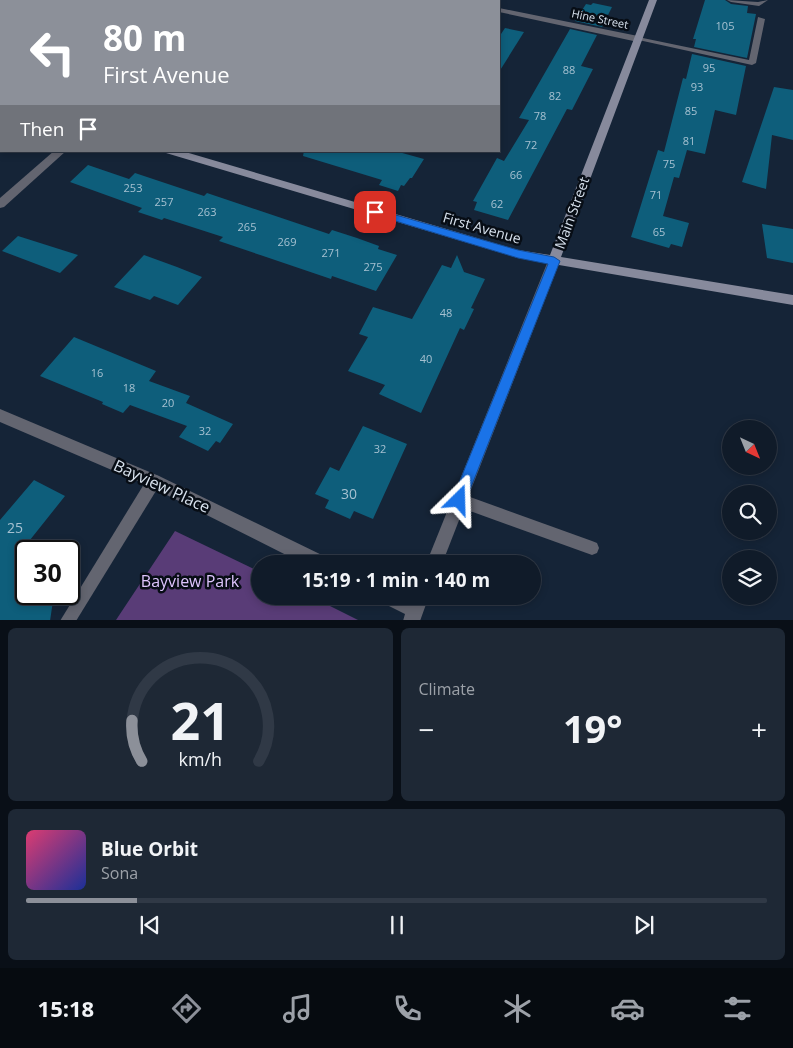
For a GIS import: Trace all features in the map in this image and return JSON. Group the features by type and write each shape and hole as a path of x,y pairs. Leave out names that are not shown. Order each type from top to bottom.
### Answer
{"street":[{"name":"Main Street","path":"438,555 554,261 653,0"},
{"name":"Hine Street","path":"500,10 638,39"},
{"path":"0,204 60,152"},
{"name":"First Avenue","path":"173,152 518,254 793,300"},
{"name":"Bayview Place","path":"0,415 154,481 304,555"}],"lane":[{"path":"731,0 759,4 764,0"},
{"path":"638,39 752,63 761,19"},
{"path":"67,620 154,481"},
{"path":"459,500 592,548"}],"green space":[{"name":"Bayview Park","path":"175,531 251,568 251,605 328,605 358,620 116,620"}],"building":[{"path":"705,0 725,0 731,4 748,6 747,13 756,14 747,58 694,47 696,39 693,39"},
{"path":"593,3 612,7 602,27 575,21 586,4 591,5"},
{"path":"505,28 524,32 500,70 500,36"},
{"path":"570,29 597,35 581,66 593,69 572,110 567,109 508,220 474,210 477,202 473,201 497,158 504,161 529,120 519,118"},
{"path":"692,54 746,66 736,115 715,110 705,154 687,150 679,178 674,177 663,216 689,223 682,247 671,244 669,248 631,237 658,150 664,152 683,78 686,79"},
{"path":"774,87 793,90 793,140 772,135 766,189 742,182"},
{"path":"304,152 399,152 424,159 412,178 404,186 401,185 398,191 379,185 382,180 303,156"},
{"path":"88,165 129,179 135,173 204,196 207,193 329,234 332,230 357,238 379,246 378,249 397,255 376,291 332,276 331,279 219,241 223,237 164,218 162,220 138,212 142,208 70,182"},
{"path":"762,224 793,229 793,263 767,258"},
{"path":"18,236 78,255 60,273 2,251"},
{"path":"144,255 202,277 178,305 154,296 150,300 114,287"},
{"path":"457,255 464,272 485,279 471,308 474,309 464,330 460,328 421,413 379,394 385,385 348,371 368,337 359,334 373,307 412,319 442,265 451,268"},
{"path":"74,337 156,371 149,381 190,396 186,403 233,424 220,443 216,441 208,451 179,437 187,426 130,405 123,413 102,404 103,402 40,376"},
{"path":"363,426 407,444 373,519 354,511 350,519 325,508 329,500 315,494 330,467 339,471"},
{"path":"34,480 65,496 30,540 15,540 15,605 52,605 50,620 0,620 0,520"}],"route":[{"path":"375,212 518,254 554,261 459,500"}]}
